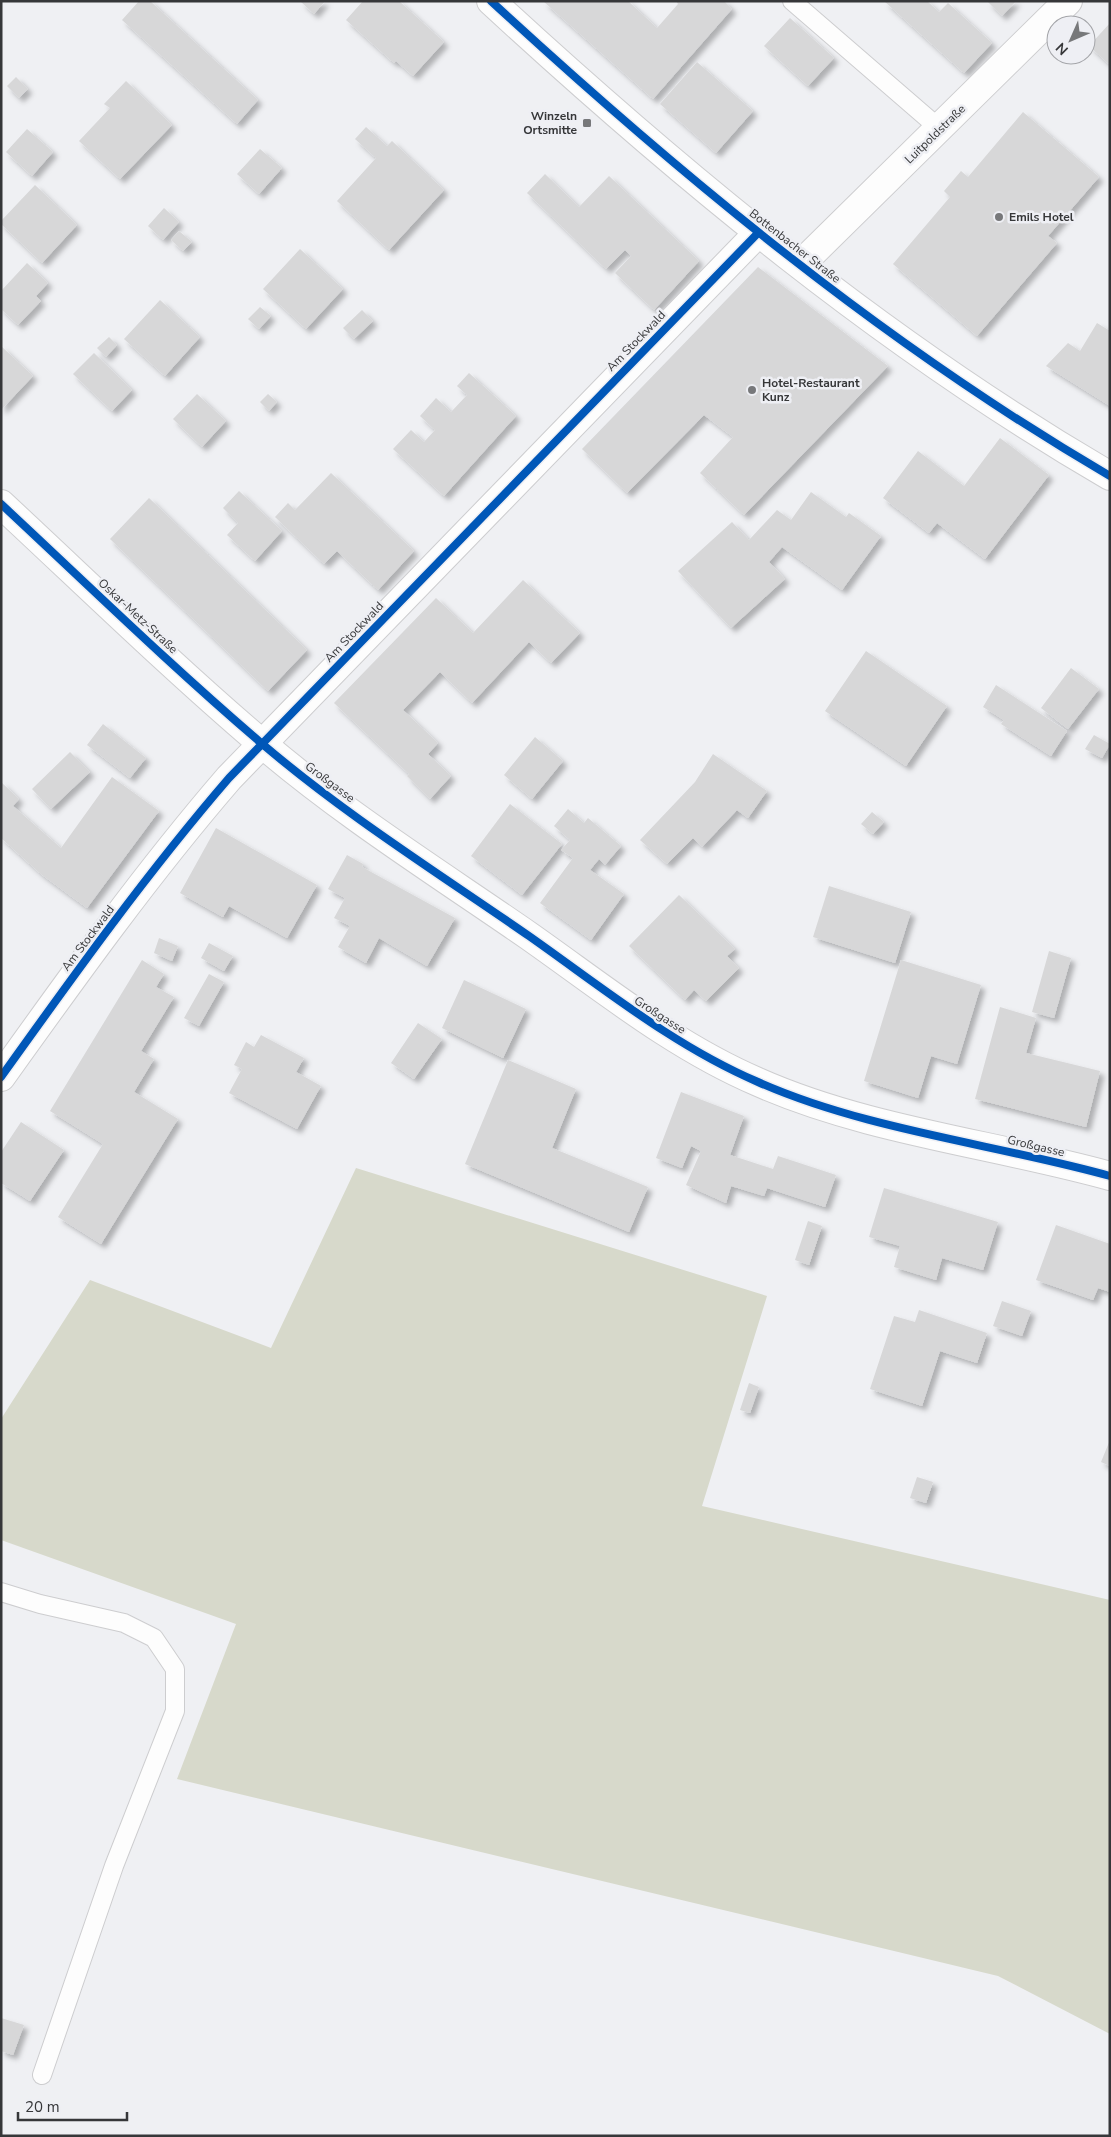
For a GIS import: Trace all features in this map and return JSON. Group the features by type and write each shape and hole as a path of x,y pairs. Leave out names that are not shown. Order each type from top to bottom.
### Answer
{"street":[{"name":"Bottenbacher Straße","path":"491,1 582,85 758,233 914,349 1058,446 1110,476"},
{"name":"Luitpoldstraße","path":"800,265 1068,1"},
{"name":"Am Stockwald","path":"1,1077 185,829 261,743 758,233"},
{"name":"Oskar-Metz-Straße","path":"1,504 261,743"},
{"name":"Großgasse","path":"261,743 384,836 632,1010 703,1055 758,1083 832,1109 1110,1176"}],"lane":[{"path":"792,1 940,129"},
{"path":"1,1592 40,1604 124,1623 154,1638 174,1670 175,1711 114,1866 42,2075"}],"shaded area":[{"path":"356,1168 767,1296 702,1506 1110,1600 1110,2034 998,1976 177,1779 236,1624 1,1540 1,1419 90,1280 271,1348"}],"building":[{"path":"139,1 150,1 258,100 237,124 122,20"},
{"path":"300,1 325,1 314,14"},
{"path":"363,1 399,1 444,42 413,76 396,61 394,63 346,20"},
{"path":"543,1 628,1 657,28 678,4 676,1 724,1 732,9 653,99"},
{"path":"884,1 927,1 939,12 948,3 992,43 964,73"},
{"path":"987,1 1016,1 1002,16"},
{"path":"790,18 834,58 808,86 764,46"},
{"path":"1110,23 1110,65 1096,52 1096,38"},
{"path":"697,62 753,111 716,153 660,104"},
{"path":"16,77 28,89 19,98 7,86"},
{"path":"126,81 172,125 120,179 79,141 110,108 104,104"},
{"name":"Emils Hotel","path":"1023,112 1099,177 1048,236 1057,243 977,336 893,264 950,197 944,191 961,171 968,177"},
{"path":"366,127 387,146 392,141 444,190 389,250 337,201 376,158 355,139"},
{"path":"27,129 53,152 32,176 6,152"},
{"path":"260,149 282,168 259,194 237,174"},
{"path":"545,174 579,207 609,176 699,261 654,310 615,273 631,256 625,250 606,269 527,193"},
{"path":"35,185 77,225 42,263 1,224 1,221"},
{"path":"164,208 179,222 163,240 148,226"},
{"path":"179,231 192,242 183,251 171,240"},
{"path":"300,249 343,289 306,329 263,289"},
{"path":"27,263 48,283 36,296 41,301 18,325 1,309 1,291"},
{"name":"Hotel-Restaurant Kunz","path":"758,267 888,366 744,515 700,473 733,437 704,415 627,493 582,449"},
{"path":"160,300 200,337 165,376 124,339"},
{"path":"260,307 271,316 259,329 248,319"},
{"path":"362,310 373,321 354,339 343,328"},
{"path":"1097,323 1110,331 1110,406 1046,366 1068,343 1080,351"},
{"path":"109,337 117,345 106,357 97,348"},
{"path":"1,346 33,376 1,410"},
{"path":"94,353 132,390 112,411 73,374"},
{"path":"469,373 516,416 444,496 393,449 411,430 424,442 435,430 420,416 436,398 451,412 467,395 457,386"},
{"path":"197,394 226,421 202,447 173,419"},
{"path":"268,394 277,402 269,411 260,402"},
{"path":"1000,438 1049,475 985,559 937,523 929,533 883,498 918,451 964,486"},
{"path":"331,473 414,551 378,590 337,551 324,564 275,517 288,503 295,510"},
{"path":"239,491 282,531 255,561 227,535 238,523 223,508"},
{"path":"811,492 846,517 849,513 881,536 842,590 782,547 769,562 785,579 731,628 678,571 732,522 749,540 777,510 791,520"},
{"path":"149,498 307,650 268,691 110,539"},
{"path":"523,580 580,633 551,663 529,642 472,703 440,672 403,710 438,743 428,754 451,776 430,799 407,776 409,774 334,703 436,598 473,633"},
{"path":"866,651 947,706 906,766 825,711"},
{"path":"1071,668 1099,689 1068,729 1041,708"},
{"path":"996,685 1067,731 1051,756 1001,724 1004,720 983,707"},
{"path":"103,724 146,758 130,778 87,745"},
{"path":"1094,735 1110,744 1102,758 1085,749"},
{"path":"535,737 563,761 532,799 504,775"},
{"path":"70,752 90,772 51,809 32,789"},
{"path":"713,754 767,791 748,818 737,810 702,847 693,838 667,864 640,840 695,782"},
{"path":"112,777 159,811 87,908 41,874 1,838 1,782 19,799 13,806 61,848"},
{"path":"510,804 562,844 522,895 471,856"},
{"path":"568,809 584,823 588,818 621,846 605,865 599,859 590,870 624,894 591,940 540,903 573,858 561,850 570,840 554,826"},
{"path":"872,812 884,822 873,834 861,824"},
{"path":"216,828 317,885 287,938 229,906 223,917 180,893"},
{"path":"347,855 363,864 362,867 455,918 427,966 379,938 366,963 338,947 350,926 334,918 345,898 328,889"},
{"path":"829,886 911,912 895,963 813,937"},
{"path":"679,895 735,949 727,956 739,968 706,1001 694,990 685,1000 629,946"},
{"path":"159,938 178,946 172,961 154,953"},
{"path":"209,943 233,956 224,971 201,958"},
{"path":"1049,951 1071,958 1054,1018 1032,1012"},
{"path":"142,960 164,974 156,987 174,997 141,1051 154,1059 134,1092 178,1119 101,1244 58,1217 103,1144 50,1111"},
{"path":"901,960 981,985 957,1064 931,1056 918,1098 864,1081"},
{"path":"209,974 224,982 199,1026 184,1018"},
{"path":"464,980 526,1009 503,1058 442,1028"},
{"path":"1000,1007 1036,1018 1026,1053 1100,1071 1086,1127 975,1099"},
{"path":"418,1023 442,1039 414,1079 391,1063"},
{"path":"261,1035 304,1058 296,1072 321,1086 297,1129 229,1093 242,1069 234,1065 246,1042 254,1047"},
{"path":"508,1060 576,1089 552,1148 648,1187 629,1232 465,1164"},
{"path":"681,1092 744,1116 730,1155 773,1169 778,1156 836,1175 825,1207 767,1188 764,1196 731,1186 726,1203 686,1185 701,1151 691,1146 682,1168 656,1158"},
{"path":"21,1122 64,1150 30,1201 1,1183 1,1152"},
{"path":"884,1188 998,1222 983,1270 942,1258 936,1280 894,1267 900,1246 869,1237"},
{"path":"808,1221 822,1226 809,1265 795,1260"},
{"path":"1056,1225 1110,1244 1110,1292 1098,1288 1093,1300 1036,1280"},
{"path":"1002,1301 1031,1311 1022,1336 993,1326"},
{"path":"919,1310 987,1333 977,1363 940,1351 922,1406 870,1389 894,1316 915,1322"},
{"path":"749,1383 759,1387 750,1413 740,1410"},
{"path":"1110,1440 1110,1466 1101,1462"},
{"path":"917,1477 933,1482 926,1503 910,1498"},
{"path":"1,2018 24,2025 13,2055 1,2051"}],"cycle path":[{"path":"491,1 563,67 711,194 866,315 945,371 1027,425 1110,476"},
{"path":"1,1077 140,887 229,778 758,233"},
{"path":"1,504 194,684 292,768 358,818 668,1034 727,1068 799,1099 931,1135 1110,1176"}],"place":[{"name":"Winzeln Ortsmitte","path":"587,123"},
{"name":"Emils Hotel","path":"999,217"},
{"name":"Hotel-Restaurant Kunz","path":"752,390"}]}
